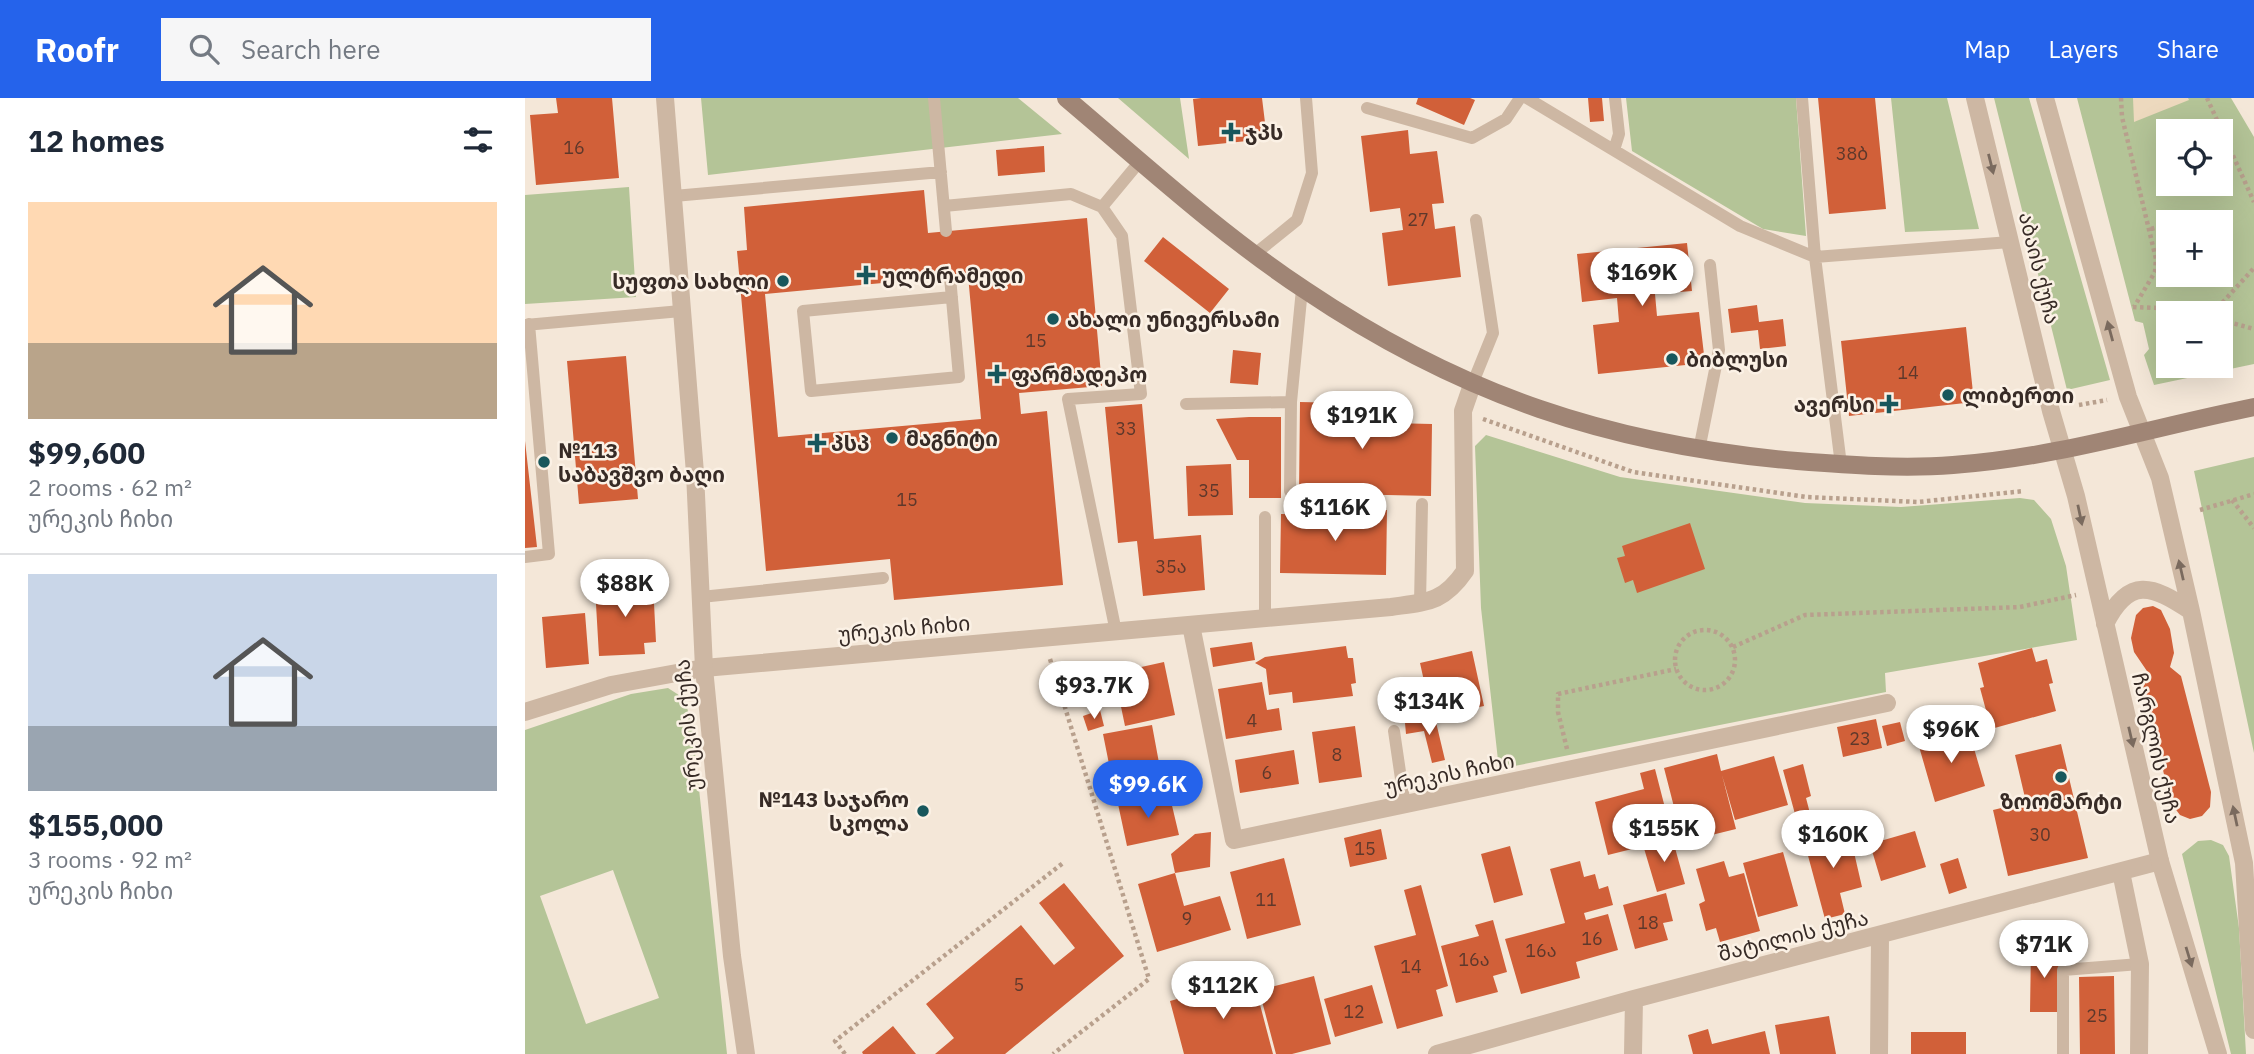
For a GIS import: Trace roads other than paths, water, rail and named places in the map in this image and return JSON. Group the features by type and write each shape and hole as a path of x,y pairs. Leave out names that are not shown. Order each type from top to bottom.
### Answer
{"main road":[{"path":"1075,101 1141,160 1255,254 1348,318 1472,385 1571,419 1699,450 1840,465 1951,466 2020,458 2254,407"}],"street":[{"name":"ურეკის ქუჩა","path":"665,98 695,474 704,668 732,956 746,1054"},
{"path":"2045,98 2128,397 2161,478 2191,611 2244,863 2254,1030"},
{"name":"აბაის ქუჩა","path":"1977,101 2063,449"},
{"name":"ურეკის ჩიხი","path":"525,712 611,685 704,668 1434,601 1452,590 1465,571 1463,411 1472,385"},
{"name":"ჩარგლის ქუჩა","path":"2063,449 2160,861 2217,1053"},
{"path":"2105,624 2115,604 2124,596 2146,589 2167,595 2191,611"},
{"name":"ურეკის ჩიხი","path":"1191,625 1234,841 1887,703"},
{"name":"შატილის ქუჩა","path":"1437,1054 1634,999 2160,861"},
{"path":"2121,872 2140,964 2139,1054"},
{"path":"1879,1054 1880,936"},
{"path":"1633,1054 1634,999"}],"lane":[{"path":"934,98 946,231"},
{"path":"1255,254 1297,220 1312,173 1306,98"},
{"path":"1367,108 1472,138 1506,119 1520,98"},
{"path":"1527,98 1740,226 1815,257 2010,242"},
{"path":"1614,150 1619,134 1615,98"},
{"path":"1802,98 1815,257 1840,465"},
{"path":"1102,207 1141,160"},
{"path":"674,196 941,172"},
{"path":"944,206 1071,194 1102,207 1122,236 1141,394 1068,400 1116,632"},
{"path":"1472,385 1493,333 1476,220"},
{"path":"1699,450 1719,350 1710,265"},
{"path":"950,277 952,297 959,377 811,391 803,312 952,297"},
{"path":"1290,491 1291,402 1303,289"},
{"path":"525,557 549,554 527,325 681,311"},
{"path":"1186,404 1291,402"},
{"path":"1420,603 1422,503"},
{"path":"1265,517 1265,618"},
{"path":"701,597 883,578"},
{"path":"1394,731 1405,806"},
{"path":"2063,1054 2063,970 2140,964"}],"place":[{"name":"ჯპს","path":"1231,132"},
{"name":"ულტრამედი","path":"866,275"},
{"name":"სუფთა სახლი","path":"783,281"},
{"name":"ახალი უნივერსამი","path":"1053,319"},
{"name":"ბიბლუსი","path":"1672,359"},
{"name":"ფარმადეპო","path":"997,374"},
{"name":"ლიბერთი","path":"1948,395"},
{"name":"ავერსი","path":"1889,404"},
{"name":"მაგნიტი","path":"892,438"},
{"name":"პსპ","path":"817,443"},
{"name":"№113 საბავშვო ბაღი","path":"544,462"},
{"name":"ზოომარტი","path":"2061,777"},
{"name":"№143 საჯარო სკოლა","path":"923,811"}]}
